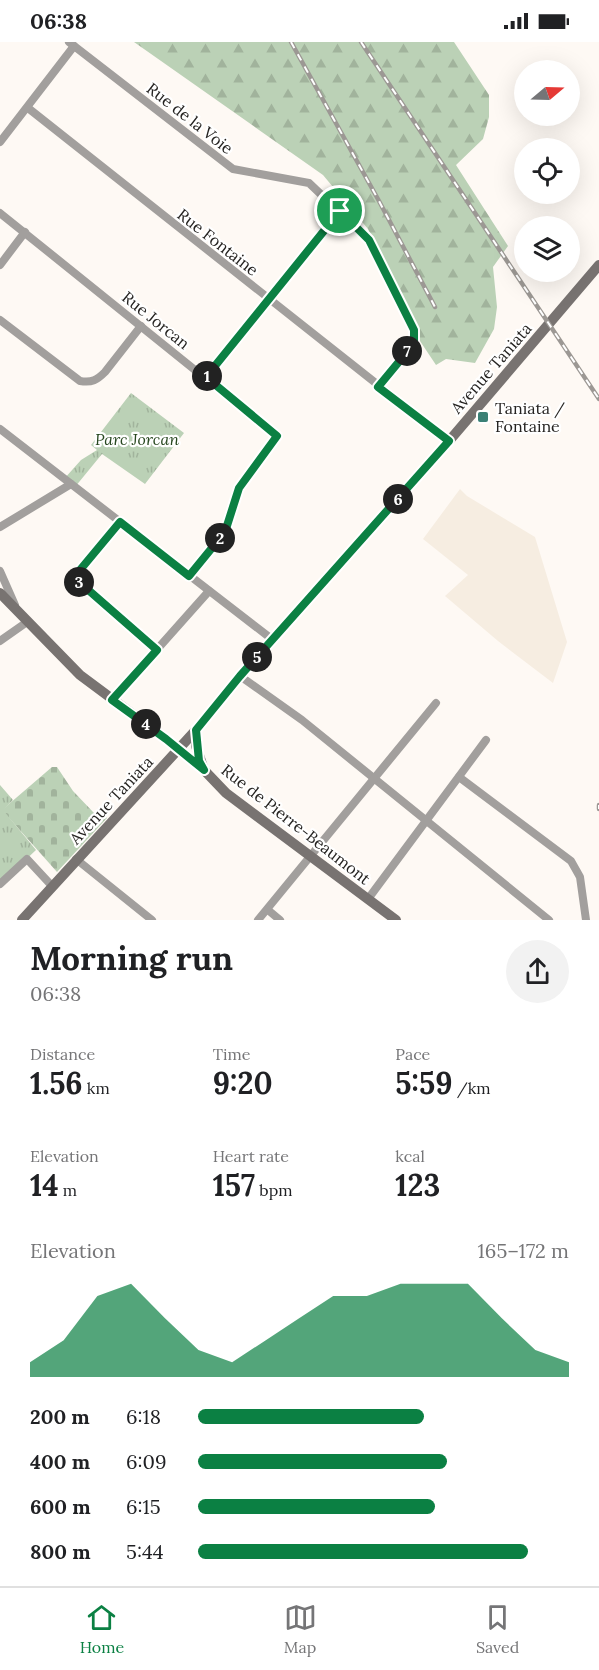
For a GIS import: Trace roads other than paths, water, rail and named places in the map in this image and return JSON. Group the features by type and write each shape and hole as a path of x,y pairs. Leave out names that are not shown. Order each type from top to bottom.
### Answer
{"main road":[{"name":"Avenue Taniata","path":"22,920 196,730 240,676 449,441 599,265"},
{"name":"Rue de Pierre-Beaumont","path":"0,593 80,675 204,770 226,792 396,920"},
{"path":"196,730 199,761 204,770"}],"street":[{"path":"0,142 28,108 72,44"},
{"name":"Rue de la Voie","path":"72,44 233,169 309,183 369,240 414,330 412,346 378,387"},
{"name":"Rue Fontaine","path":"28,108 449,441"},
{"path":"206,377 340,211"},
{"name":"Rue Jorcan","path":"0,213 277,436 239,488 225,532 189,576"},
{"path":"0,265 25,232"},
{"path":"0,320 80,381 90,383 100,378 141,326"},
{"path":"0,429 273,640"},
{"path":"0,527 71,484"},
{"path":"120,522 80,570 78,581 157,650"},
{"path":"0,571 18,612"},
{"path":"112,700 209,591"},
{"path":"0,641 27,622"},
{"path":"240,676 302,720 549,920"},
{"path":"258,920 436,703"},
{"path":"368,899 486,741"},
{"path":"459,777 571,861 580,877 586,920"},
{"path":"0,884 27,859 52,886"},
{"path":"76,859 152,920"},
{"path":"268,910 280,920"}],"railway":[{"path":"291,42 435,307"},
{"path":"361,42 599,399"}],"place":[{"name":"Taniata / Fontaine","path":"483,417"}],"park label":[{"name":"Parc Jorcan","path":"137,439"}]}
